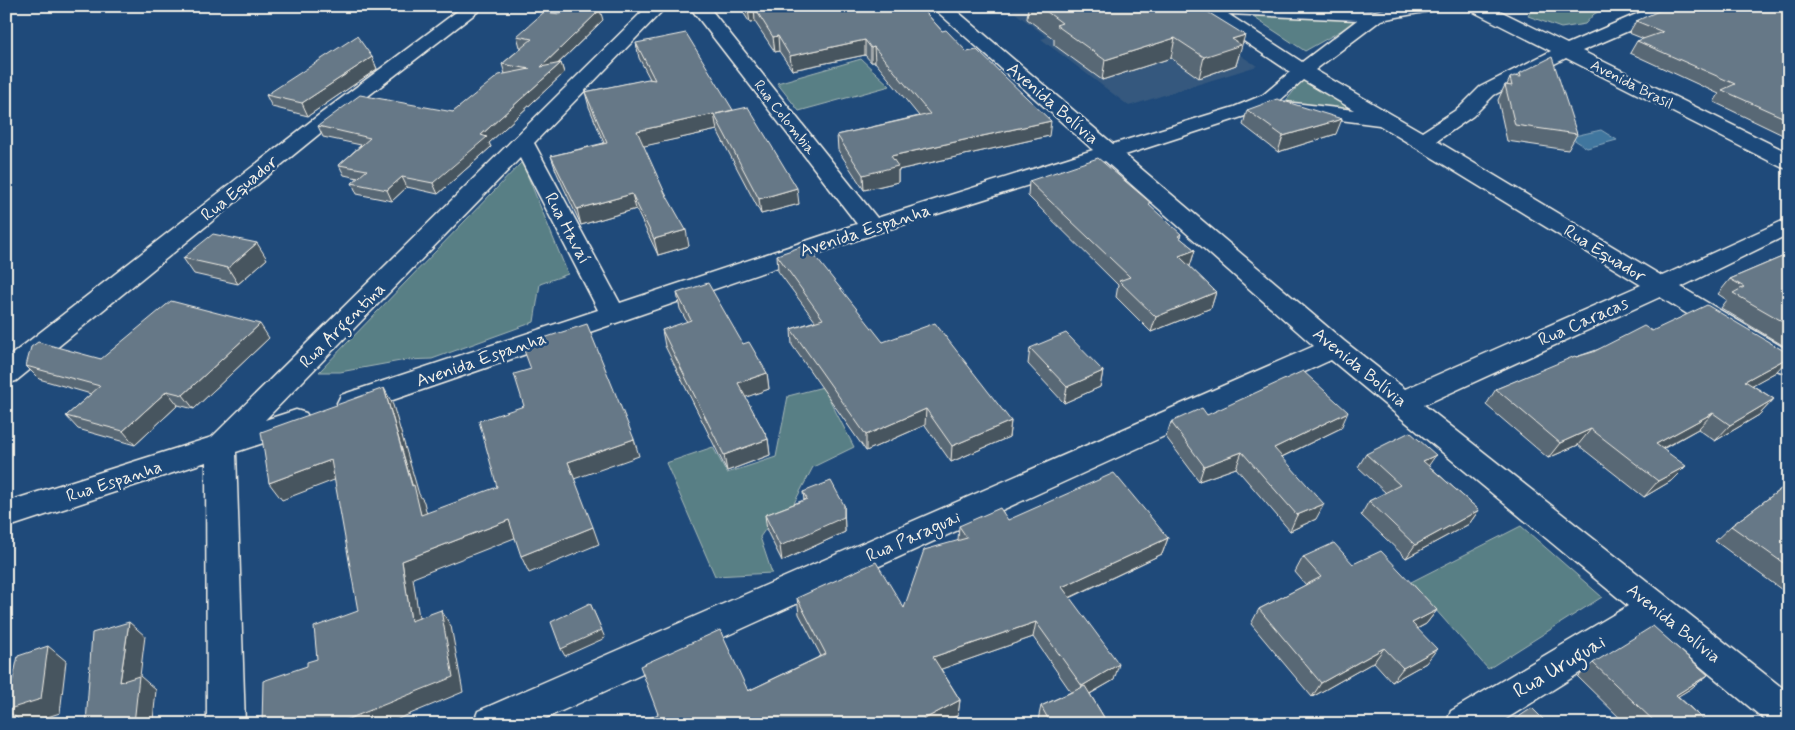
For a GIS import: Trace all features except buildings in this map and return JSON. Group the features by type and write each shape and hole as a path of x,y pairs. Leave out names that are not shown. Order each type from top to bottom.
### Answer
{"street":[{"name":"Rua Equador","path":"6,374 322,122 476,6"},
{"name":"Rua Argentina","path":"221,446 658,6"},
{"name":"Rua Colombia","path":"698,6 872,227"},
{"name":"Avenida Bolívia","path":"940,6 1112,153 1334,348 1789,716"},
{"name":"Rua Equador","path":"1204,6 1302,70 1789,364"},
{"path":"1204,6 1375,16 1430,6"},
{"name":"Avenida Brasil","path":"1476,6 1789,162"},
{"path":"1422,141 1466,112 1487,91 1541,62 1671,6"},
{"name":"Avenida Espanha","path":"221,446 872,227 1112,153 1256,105 1270,98 1302,70 1375,16"},
{"path":"1256,105 1388,121"},
{"name":"Rua Havaí","path":"523,142 613,314"},
{"name":"Rua Caracas","path":"1403,402 1660,287 1789,225"},
{"name":"Rua Paraguai","path":"491,724 1334,348"},
{"path":"221,446 226,724"},
{"name":"Rua Espanha","path":"6,515 221,446"},
{"name":"Rua Uruguai","path":"1464,724 1655,608"}],"shaded area":[{"path":"1006,6 1164,6 1257,66 1129,106 1041,39 1047,37"},
{"path":"1601,130 1617,140 1587,148 1570,137"}],"green space":[{"path":"1534,6 1610,6 1594,14 1585,24 1561,28 1528,16"},
{"path":"1247,13 1360,20 1305,51"},
{"path":"861,59 890,86 799,111 777,83"},
{"path":"1305,77 1369,114 1285,102"},
{"path":"522,162 568,274 540,284 534,322 432,359 406,360 340,372 319,372"},
{"path":"823,387 854,447 813,467 792,507 767,527 760,537 772,573 715,576 666,463 713,447 727,473 776,457 788,396"},
{"path":"1521,526 1602,597 1488,669 1411,582"}]}
